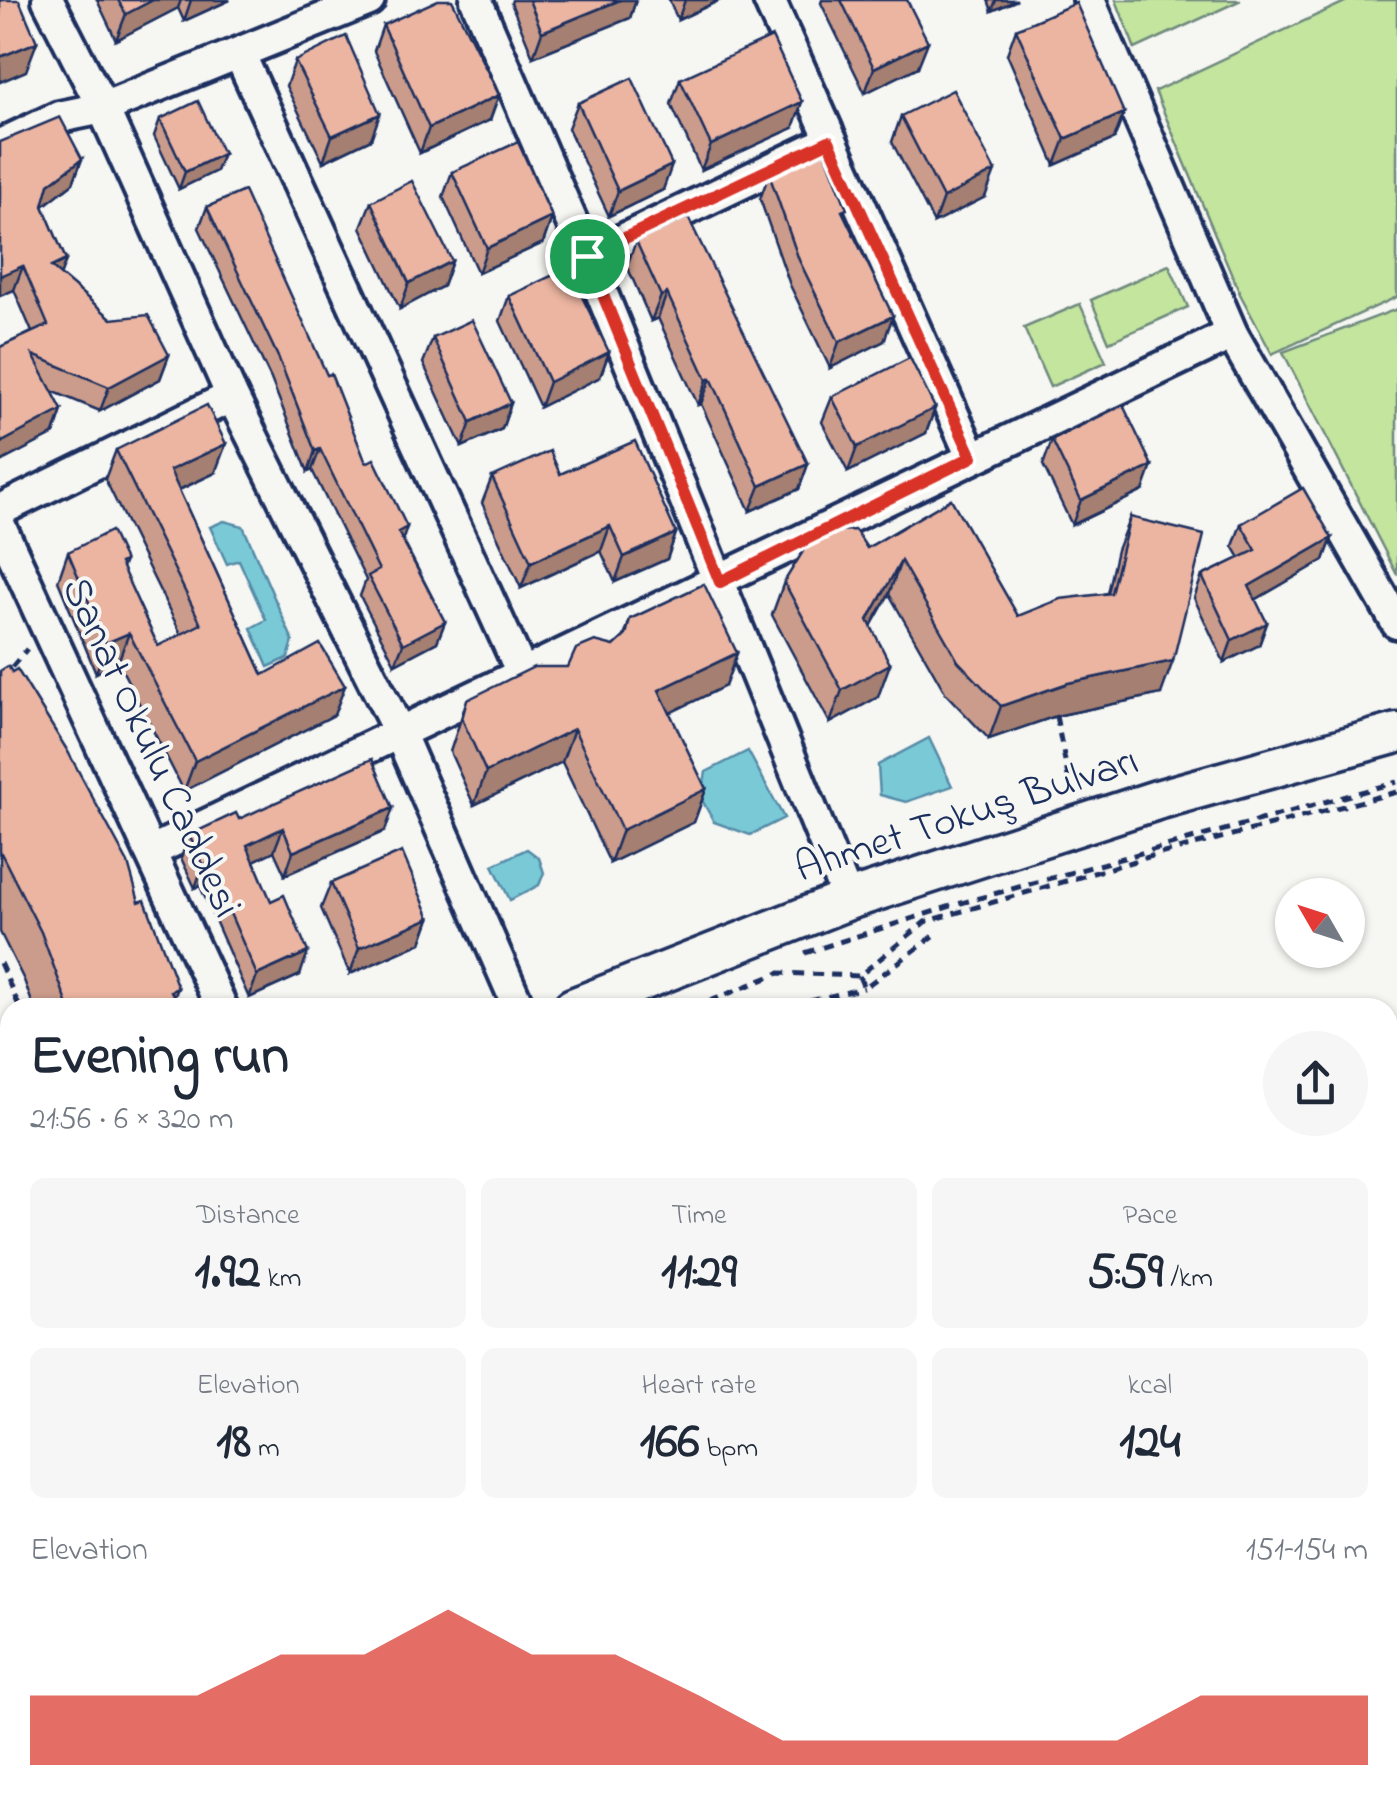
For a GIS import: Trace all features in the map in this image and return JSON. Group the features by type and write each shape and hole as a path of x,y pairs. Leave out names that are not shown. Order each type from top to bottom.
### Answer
{"main road":[{"name":"Ahmet Tokuş Bulvarı","path":"598,998 848,900 1078,826 1397,733"}],"street":[{"path":"48,0 102,108 232,396 399,732 514,998"},
{"path":"0,146 59,118 102,108 369,0"},
{"path":"476,0 587,256 848,900"},
{"path":"769,0 972,457"},
{"path":"1089,0 1232,334 1397,623"},
{"path":"240,55 522,673"},
{"path":"587,256 829,141"},
{"path":"152,851 1232,334"},
{"path":"0,510 232,396"},
{"name":"Sanat Okulu Caddesi","path":"0,526 218,998"}],"path":[{"path":"0,681 30,646 51,633"},
{"path":"1056,716 1078,826"},
{"path":"805,954 954,905 1397,782"},
{"path":"717,998 779,972 859,976 925,922 1397,792"},
{"path":"822,998 864,988 940,932"},
{"path":"0,963 16,998"},
{"path":"859,976 864,988"}],"green space":[{"path":"1116,0 1241,0 1135,49"},
{"path":"1349,0 1397,0 1397,297 1272,354 1240,294 1155,91"},
{"path":"1169,265 1188,307 1109,342 1091,300"},
{"path":"1080,304 1106,362 1050,387 1024,328"},
{"path":"1397,309 1397,575 1283,352"}],"water":[{"path":"224,521 243,526 293,641 288,658 268,667 251,628 266,620 239,560 227,564 210,527"},
{"path":"929,738 952,786 906,802 880,795 878,765"},
{"path":"748,751 784,818 750,835 714,822 701,798 706,772"},
{"path":"527,849 539,858 544,873 539,885 510,900 493,865"}],"building":[{"path":"0,0 19,0 37,42 0,57"},
{"path":"118,0 153,0 126,14"},
{"path":"438,0 452,0 499,95 429,128 383,25"},
{"path":"529,0 620,0 542,32"},
{"path":"841,0 907,0 928,42 874,68"},
{"path":"1076,3 1124,113 1065,139 1016,29"},
{"path":"346,36 380,114 332,136 295,61"},
{"path":"772,37 802,102 711,145 680,79"},
{"path":"632,78 672,165 618,191 578,103"},
{"path":"953,90 995,171 943,198 901,116"},
{"path":"198,101 223,154 185,172 160,119"},
{"path":"60,117 82,159 49,184 43,206 66,260 51,267 112,319 148,315 169,355 109,387 33,355 62,410 2,442 0,347 48,325 23,266 0,276 0,142"},
{"path":"518,142 552,217 487,248 452,172"},
{"path":"825,152 847,209 842,211 893,316 839,342 799,260 769,174"},
{"path":"412,181 452,261 409,283 371,202"},
{"path":"244,191 327,375 331,374 366,463 374,459 407,527 398,532 445,622 403,644 368,576 379,570 320,449 315,451 279,359 207,207"},
{"path":"688,217 808,464 760,486 711,378 707,380 667,293 661,296 636,241"},
{"path":"568,268 609,352 549,382 509,296"},
{"path":"472,320 511,403 471,422 433,338"},
{"path":"910,358 935,408 857,447 832,397"},
{"path":"207,405 226,444 170,470 263,675 320,644 345,686 195,761 129,633 106,643 68,552 111,531 125,561 120,563 158,646 201,624 116,450"},
{"path":"1123,405 1152,466 1081,500 1052,440"},
{"path":"635,441 676,533 624,557 610,526 531,562 492,477 550,451 560,474"},
{"path":"1303,488 1332,538 1249,586 1267,623 1232,640 1202,576 1256,550 1241,524"},
{"path":"951,499 1018,616 1060,599 1111,593 1130,517 1204,535 1173,661 1068,683 1001,706 958,661 901,561 868,620 890,664 842,690 784,582 815,532 855,530 867,548"},
{"path":"704,584 737,653 659,690 706,789 622,830 574,729 486,772 462,719 467,700 534,667 568,667 576,649 595,641 614,646 626,635 630,619"},
{"path":"8,666 12,672 17,669 67,750 128,863 139,902 145,900 178,988 171,991 174,997 65,998 41,932 0,851 0,671"},
{"path":"372,759 393,808 293,852 283,828 247,845 271,901 284,895 308,952 257,975 208,863 203,865 189,835 236,813 239,819"},
{"path":"402,852 430,918 359,948 331,883"}],"route":[{"path":"829,141 972,457 720,582 587,256 829,141"}]}
